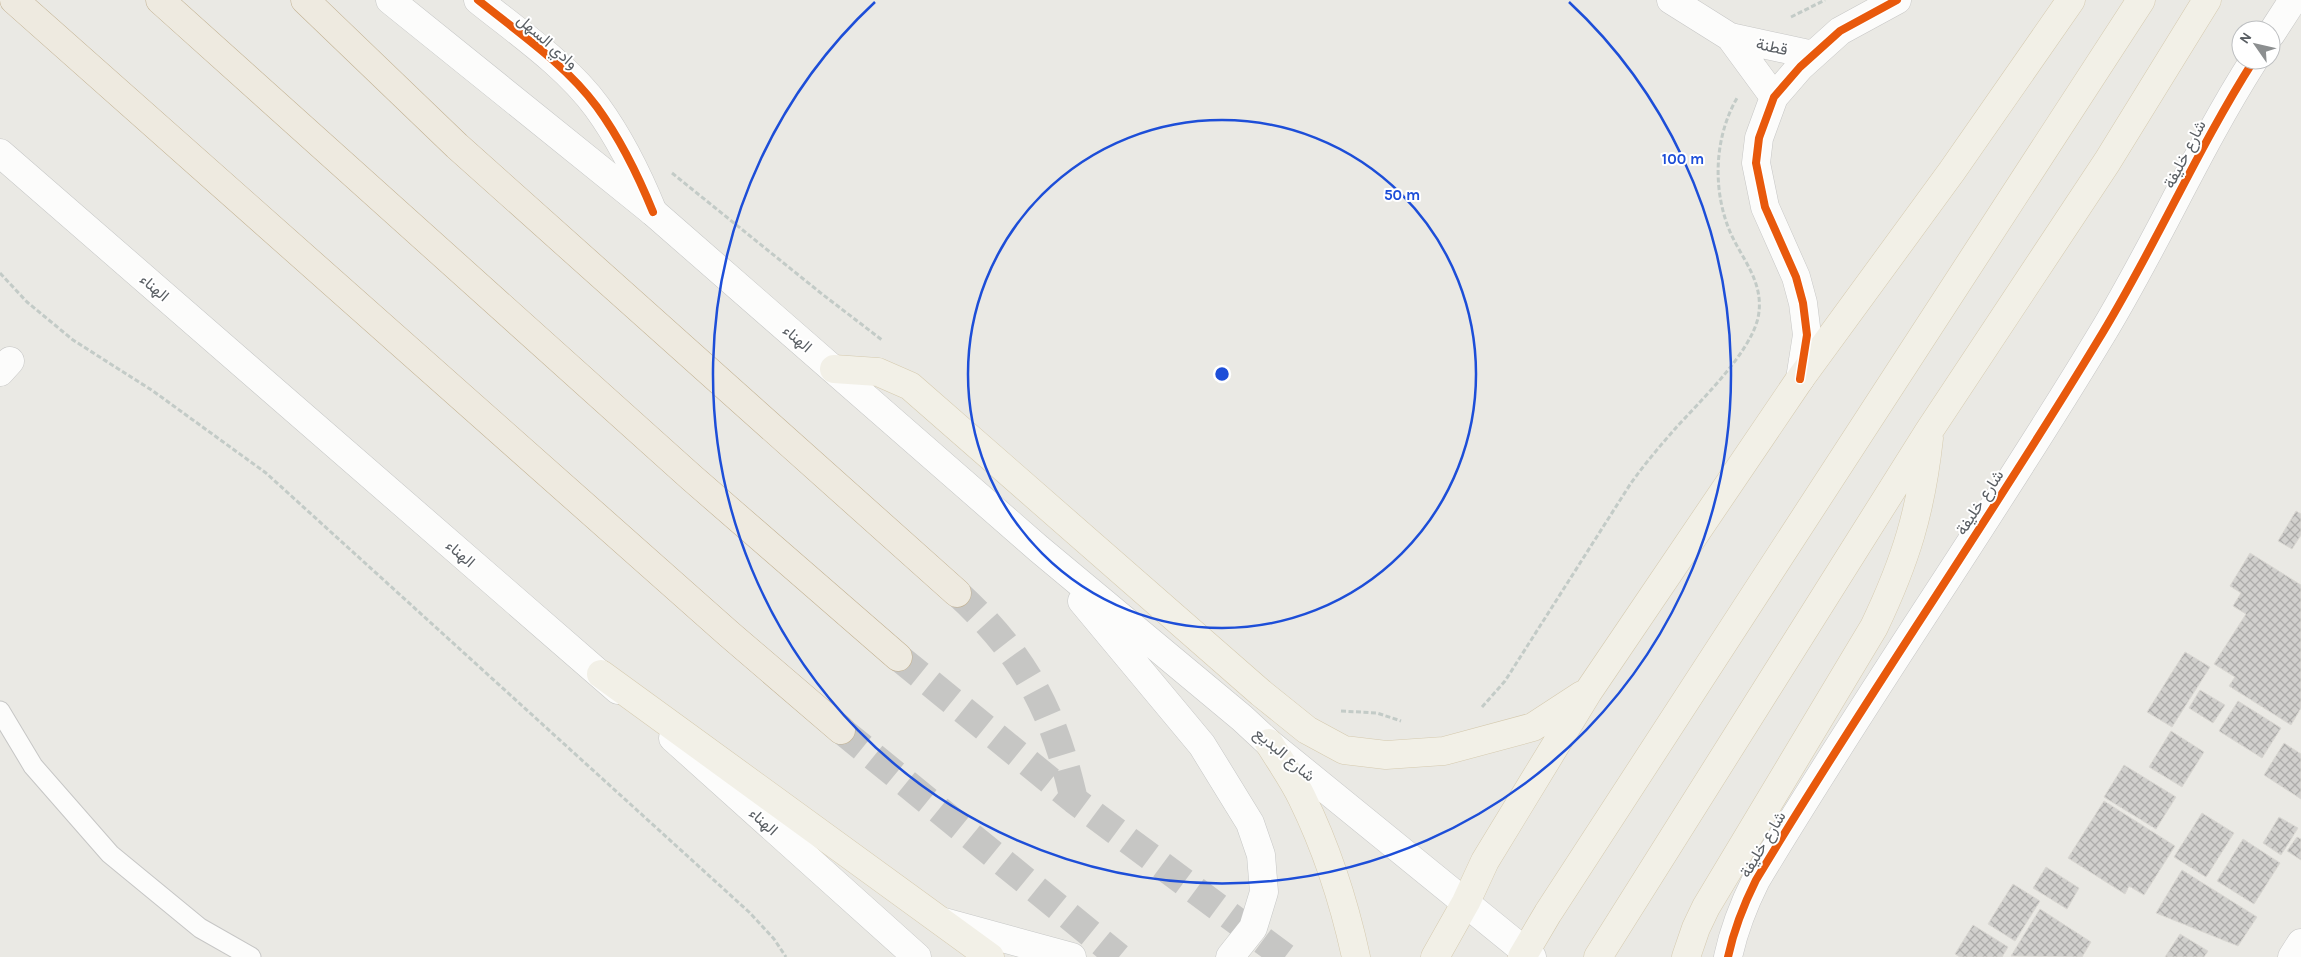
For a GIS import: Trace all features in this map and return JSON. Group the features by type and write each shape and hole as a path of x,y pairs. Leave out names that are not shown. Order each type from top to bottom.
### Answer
{"highway":[{"path":"14,0 729,634 841,730"},
{"path":"160,0 692,478 898,658"},
{"path":"305,0 457,146 957,593"}],"main road":[{"name":"الهناء","path":"390,0 653,212 1039,549"},
{"name":"وادي السهل","path":"478,0 541,50 570,76 596,106 623,146 638,175 653,212"},
{"name":"قطنة","path":"1671,0 1759,55 1813,55"},
{"path":"1800,379 1808,335 1803,303 1796,277 1764,207 1756,163 1759,138 1774,97 1813,55 1840,31 1897,0"},
{"path":"1435,957 1466,902 1485,861 1588,692 1800,379 1952,171 2071,0"},
{"path":"1526,955 2141,0"},
{"path":"1598,957 1929,431 2107,162 2207,0"},
{"path":"2280,20 2293,0"},
{"name":"قطنة","path":"1759,55 1774,97"},
{"name":"شارع خليفة","path":"1728,957 1741,910 1756,880 1917,623 2098,342 2167,219 2212,130 2248,70"},
{"name":"الهناء","path":"3,157 601,674 917,957"},
{"path":"834,369 878,372 910,386 1261,693 1307,730 1344,750 1386,755 1444,751 1533,727 1588,692"},
{"path":"1686,957 1706,907 1874,627 1893,588 1908,549 1918,510 1929,431"},
{"path":"1039,549 1202,745 1250,824 1261,855 1264,892 1253,928 1230,957"},
{"name":"شارع البديع","path":"1039,549 1242,718 1269,743 1466,902 1526,955"},
{"path":"601,674 990,957"},
{"path":"1269,743 1302,797 1328,855 1347,916 1356,957"},
{"path":"944,922 1072,957"},
{"path":"2292,957 2301,943"}],"lane":[{"path":"0,711 33,766 110,854 200,928 251,957"}],"path":[{"path":"1479,710 1491,700 1505,681 1631,483 1647,461 1717,384 1752,334 1760,304 1758,288 1753,272 1730,232 1722,204 1718,168 1720,144 1726,121 1774,28 1792,16 1826,0"},
{"path":"670,170 822,294 887,343"},
{"path":"0,274 27,302 73,340 153,391 266,473 749,912 774,939 786,957"},
{"path":"1333,708 1342,711 1377,713 1408,724"}],"building":[{"path":"2296,511 2301,514 2301,535 2292,549 2278,541"},
{"path":"2250,553 2301,585 2301,708 2291,725 2229,686 2235,677 2214,664 2246,614 2233,606 2241,593 2230,586"},
{"path":"2185,652 2210,667 2172,727 2147,712"},
{"path":"2200,690 2225,705 2213,723 2189,708"},
{"path":"2238,701 2281,728 2262,758 2219,731"},
{"path":"2171,731 2204,752 2182,787 2149,767"},
{"path":"2284,743 2301,754 2301,799 2264,775"},
{"path":"2124,765 2176,797 2156,829 2104,797"},
{"path":"2104,801 2175,846 2144,895 2129,886 2125,894 2068,858"},
{"path":"2202,813 2234,833 2206,877 2174,857"},
{"path":"2279,817 2298,828 2281,855 2263,843"},
{"path":"2297,837 2301,839 2301,860 2287,851"},
{"path":"2243,839 2280,863 2254,904 2217,881"},
{"path":"2046,867 2079,888 2067,909 2033,888"},
{"path":"2182,870 2257,917 2238,946 2156,913"},
{"path":"2013,884 2040,901 2015,941 1988,924"},
{"path":"2040,909 2091,942 2082,957 2011,956"},
{"path":"1973,925 2008,947 2002,957 1960,957 1955,954"},
{"path":"2180,934 2208,951 2204,957 2165,957"}],"tunnel":[{"path":"957,593 1001,639 1033,686 1046,711 1057,739 1074,800"},
{"path":"898,657 1074,800 1285,957"},
{"path":"841,730 1119,957"}],"cycle path":[{"path":"478,0 557,63 585,92 606,119 621,145 653,212"},
{"path":"1800,379 1807,335 1803,303 1796,277 1765,207 1756,163 1759,138 1774,97 1800,67 1840,31 1897,0"},
{"path":"1728,957 1739,918 1756,880 1797,812 2013,477 2097,342 2248,70"}]}
